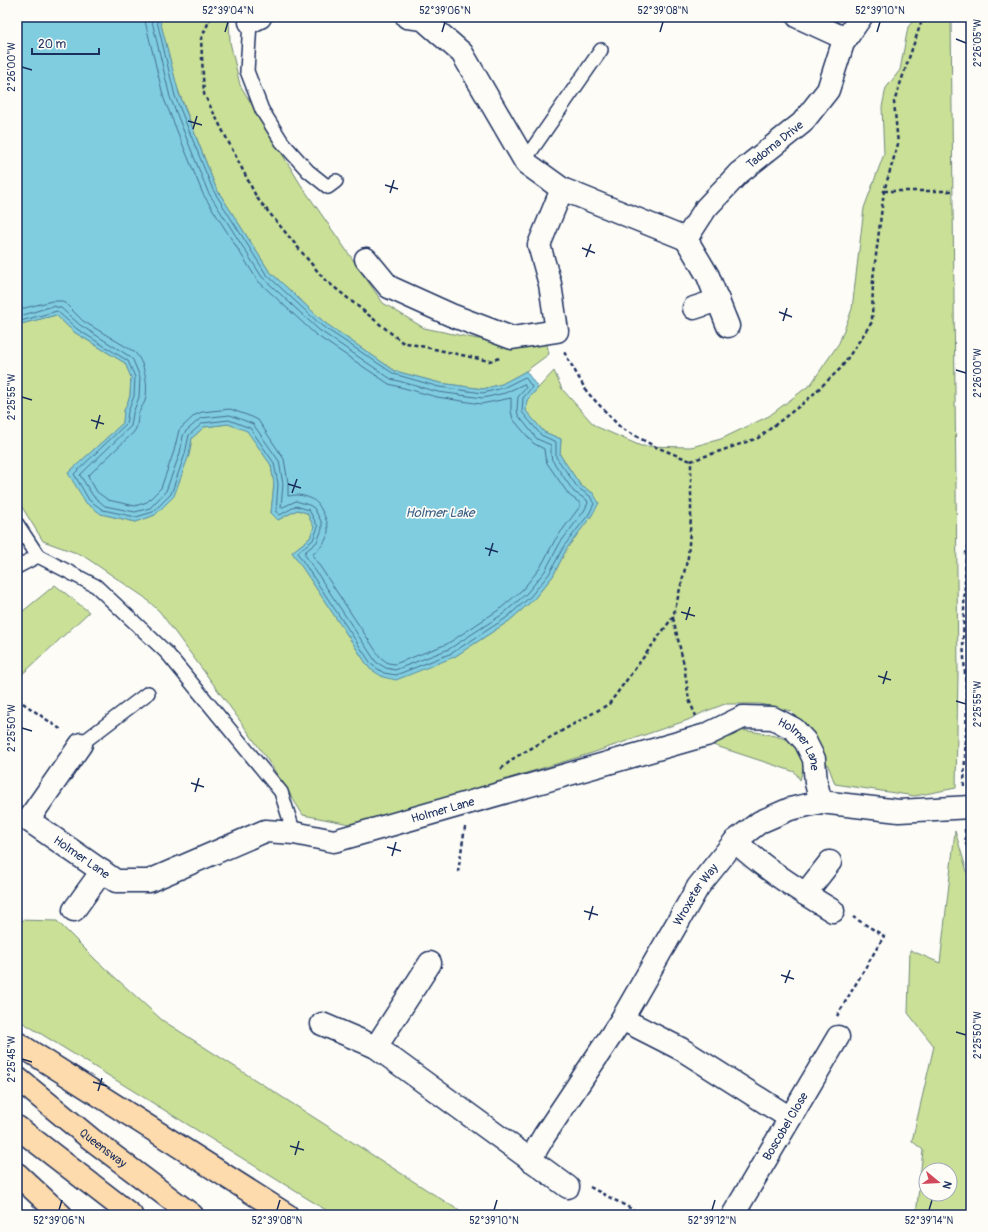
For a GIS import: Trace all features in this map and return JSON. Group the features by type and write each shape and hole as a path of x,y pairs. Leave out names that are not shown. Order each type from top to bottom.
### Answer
{"highway":[{"path":"17,1043 287,1215"},
{"name":"Queensway","path":"17,1078 91,1139 192,1215"},
{"path":"17,1127 132,1215"},
{"path":"17,1174 62,1215"}],"street":[{"path":"407,17 423,19 462,53 526,163 562,189 686,239 708,276 728,326"},
{"path":"798,17 846,38"},
{"name":"Tadorna Drive","path":"686,239 706,208 739,173 802,123 828,90 846,38 861,17"},
{"path":"366,260 389,287 458,318 512,338 557,332 550,284 539,245 562,189"},
{"path":"694,308 718,300"},
{"name":"Holmer Lane","path":"81,744 23,816 116,881 149,881 265,831 294,833 334,841 706,735 743,717 773,718 794,729 805,741 814,759 816,783 821,802"},
{"name":"Wroxeter Way","path":"530,1160 544,1136 622,1018 698,887 735,841 760,822 790,809 821,802 899,811 966,807"},
{"path":"735,841 746,852 805,894 840,913"},
{"path":"805,894 830,862"},
{"path":"74,910 102,871"},
{"path":"376,1047 430,963"},
{"path":"622,1018 681,1049 790,1118"},
{"path":"322,1024 376,1047 530,1160 578,1186"},
{"name":"Boscobel Close","path":"733,1215 790,1118 836,1030"}],"lane":[{"path":"255,20 247,71 262,110 282,142 308,172 328,187 336,181"},
{"path":"524,161 601,50"},
{"path":"17,524 38,556 96,586 167,653 281,792 294,833"},
{"path":"17,568 38,556"},
{"path":"81,744 148,693"}],"path":[{"path":"211,17 201,39 204,94 257,198 324,279 402,342 489,361 504,358"},
{"path":"557,332 565,355 587,392 621,428 656,447 691,461 758,438 806,401 841,368 872,322 873,279 884,192 898,144 894,102 923,17"},
{"path":"884,192 952,191"},
{"path":"497,772 514,758 609,704 673,617 688,557 691,517 691,461"},
{"path":"971,539 966,553 963,642 967,704 966,843 971,857"},
{"path":"673,617 684,665 689,700 706,735"},
{"path":"17,699 81,744"},
{"path":"967,704 971,705"},
{"path":"458,872 469,802"},
{"path":"836,1030 884,936 840,913"},
{"path":"578,1186 643,1215"}],"green space":[{"path":"159,17 229,17 230,42 240,85 301,185 383,303 424,328 478,339 512,338 544,330 549,354 526,371 502,384 483,389 440,383 395,371 325,323 269,271 216,188 177,87"},
{"path":"916,17 951,17 958,673 956,788 915,796 835,784 812,733 791,711 760,704 725,704 688,720 589,754 355,825 303,815 252,737 160,612 144,597 82,555 43,541 17,499 17,325 56,315 74,332 125,363 131,377 130,396 124,411 123,423 68,473 101,514 136,522 155,515 189,455 192,438 204,427 228,424 247,430 271,465 274,484 271,513 278,520 297,510 307,513 314,527 310,538 292,552 370,669 454,657 509,621 533,600 553,576 567,548 592,515 593,493 581,486 560,455 561,439 544,432 526,411 527,400 554,371 562,389 595,426 641,446 691,447 721,439 769,416 811,384 839,343 852,309 864,208 884,154 882,107 886,88 900,70 908,27"},
{"path":"55,585 89,612 17,678 17,616"},
{"path":"736,730 767,734 798,743 805,761 800,780 795,772 713,745"},
{"path":"955,831 971,885 971,1215 916,1215 918,1196 918,1202 958,1202 958,1162 922,1162 923,1150 912,1141 934,1046 908,1013 910,950 940,963"},
{"path":"17,920 57,921 97,961 162,1020 466,1215 334,1215 17,1019"}],"water":[{"name":"Holmer Lake","path":"17,17 159,17 179,94 216,188 269,271 325,323 395,371 440,383 483,389 502,384 526,371 538,388 527,400 526,411 544,432 561,439 560,455 581,486 593,493 599,503 592,515 567,548 553,576 533,600 509,621 454,657 396,680 383,677 370,669 292,552 310,538 314,527 307,513 297,510 278,520 271,513 274,484 271,465 247,431 228,424 204,427 192,438 189,455 174,496 155,515 136,522 101,514 86,503 68,473 123,423 124,411 130,396 131,377 125,363 74,332 56,315 17,325"}]}
